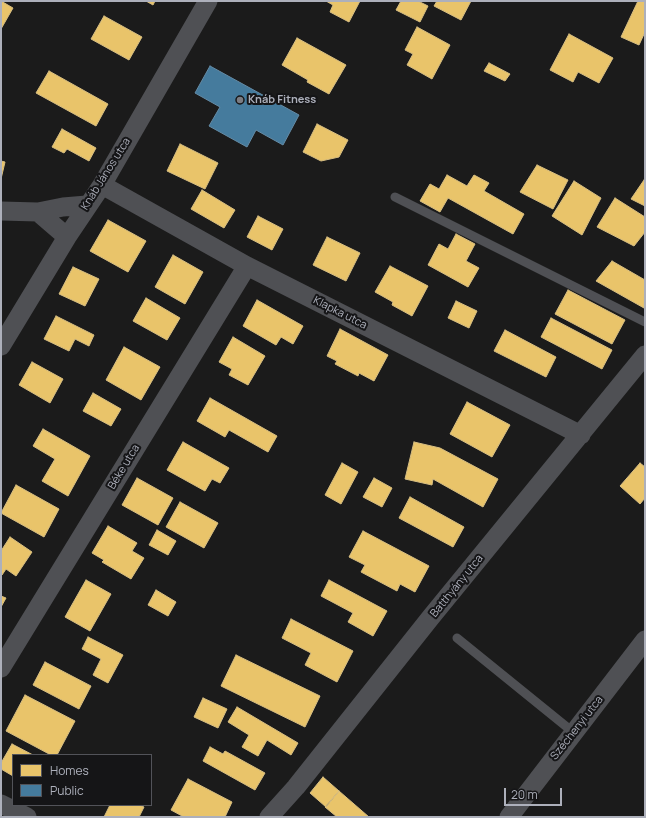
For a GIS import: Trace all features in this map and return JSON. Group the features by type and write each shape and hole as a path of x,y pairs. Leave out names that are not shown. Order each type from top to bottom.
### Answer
{"street":[{"name":"Knáb János utca","path":"1,346 67,237 102,185 208,1"},
{"name":"Klapka utca","path":"102,185 247,266 581,435"},
{"path":"1,212 38,212 63,207 87,206"},
{"path":"38,212 67,237"},
{"name":"Béke utca","path":"1,668 247,266"},
{"name":"Batthyány utca","path":"269,817 296,787 645,355"},
{"name":"Széchenyi utca","path":"509,817 645,640"},
{"path":"1,804 27,817"}],"lane":[{"path":"395,197 645,322"},
{"path":"457,638 574,732"}],"building: Homes":[{"path":"1,1 13,8 1,29"},
{"path":"146,1 155,1 153,5"},
{"path":"326,1 360,1 349,22 330,12 333,5"},
{"path":"401,1 418,1 428,6 420,22 396,10"},
{"path":"437,1 471,1 461,20 434,6"},
{"path":"638,1 645,1 645,32 639,45 621,37"},
{"path":"104,16 142,37 129,60 91,39"},
{"path":"417,27 450,45 432,79 407,65 413,54 405,50"},
{"path":"569,34 613,58 599,83 578,72 573,82 550,70"},
{"path":"297,38 346,65 329,94 307,82 308,80 282,65"},
{"path":"489,63 510,74 505,81 484,71"},
{"path":"49,71 108,104 96,126 36,93"},
{"path":"317,124 348,140 339,157 321,161 303,152"},
{"path":"62,129 96,148 89,161 67,149 64,153 52,147"},
{"path":"180,144 218,163 205,189 167,171"},
{"path":"1,161 5,162 1,179"},
{"path":"537,165 568,180 553,209 520,192"},
{"path":"447,175 467,186 474,175 489,183 484,191 524,214 513,234 448,198 440,212 420,201 430,184 439,189"},
{"path":"644,180 645,181 645,206 631,199"},
{"path":"574,181 601,198 582,235 552,216"},
{"path":"202,190 235,210 224,228 191,209"},
{"path":"615,198 645,217 645,232 634,246 597,227"},
{"path":"258,216 283,229 272,250 247,237"},
{"path":"108,220 146,241 128,272 90,251"},
{"path":"456,234 475,244 466,261 479,268 468,287 428,265 439,244 448,249"},
{"path":"327,237 360,253 346,281 313,265"},
{"path":"173,255 203,272 185,304 155,287"},
{"path":"612,261 645,280 644,308 596,281"},
{"path":"390,266 428,286 412,316 392,305 393,302 375,292"},
{"path":"73,267 99,279 85,306 59,294"},
{"path":"568,290 625,320 612,344 555,314"},
{"path":"146,298 180,318 167,340 133,321"},
{"path":"257,300 303,326 293,344 281,337 276,345 243,326"},
{"path":"456,301 477,311 469,328 448,318"},
{"path":"56,316 94,335 89,346 75,339 69,351 44,339"},
{"path":"551,318 612,350 602,369 541,337"},
{"path":"340,329 388,355 374,381 359,373 358,376 335,364 337,361 327,356"},
{"path":"505,330 556,357 546,377 494,351"},
{"path":"233,337 265,356 248,385 229,375 232,369 219,362"},
{"path":"124,347 160,367 141,400 106,380"},
{"path":"32,362 63,379 50,403 19,385"},
{"path":"93,393 121,409 111,426 83,411"},
{"path":"210,398 277,436 268,452 229,430 225,437 197,421"},
{"path":"467,402 510,425 492,457 450,434"},
{"path":"43,429 90,456 68,496 42,481 55,459 33,446"},
{"path":"183,442 229,468 220,483 212,479 205,491 167,470"},
{"path":"414,442 440,448 498,479 483,507 433,479 432,485 405,479"},
{"path":"342,463 358,472 341,504 325,495"},
{"path":"640,463 645,467 645,498 640,504 620,486"},
{"path":"137,478 173,498 158,525 122,505"},
{"path":"374,478 392,488 382,507 363,497"},
{"path":"16,485 59,509 44,537 1,513"},
{"path":"410,497 464,527 453,547 399,518"},
{"path":"180,502 218,523 204,548 166,527"},
{"path":"108,526 137,543 132,551 144,558 131,579 102,562 104,560 92,553"},
{"path":"157,530 176,541 168,555 149,545"},
{"path":"363,531 429,566 415,592 400,584 397,591 361,572 365,565 349,557"},
{"path":"10,537 32,552 16,576 6,569 2,575 1,574 1,551"},
{"path":"86,580 111,594 90,631 65,617"},
{"path":"329,580 387,611 373,636 348,622 353,613 321,596"},
{"path":"156,590 176,602 168,616 148,605"},
{"path":"1,596 6,598 1,607"},
{"path":"291,619 353,651 337,682 305,665 311,653 282,638"},
{"path":"88,637 123,655 108,683 93,675 101,659 82,649"},
{"path":"236,655 320,696 305,727 221,686"},
{"path":"45,662 91,686 79,709 33,685"},
{"path":"25,695 75,721 58,754 49,754 6,731"},
{"path":"203,698 227,709 218,728 194,717"},
{"path":"237,707 298,743 291,755 267,740 258,756 242,747 249,735 228,722"},
{"path":"12,744 31,754 12,754 12,775 1,769 1,763"},
{"path":"210,747 223,754 225,751 265,773 255,790 203,761"},
{"path":"323,777 339,791 326,807 310,793"},
{"path":"188,779 232,802 225,817 184,817 171,810"},
{"path":"339,791 369,817 337,817 325,807"},
{"path":"110,806 144,807 139,817 104,817"}],"building: Public":[{"name":"Knáb Fitness","path":"210,66 299,115 283,145 256,130 247,147 209,126 220,107 195,93"}],"place":[{"name":"Knáb Fitness","path":"240,100"}]}
